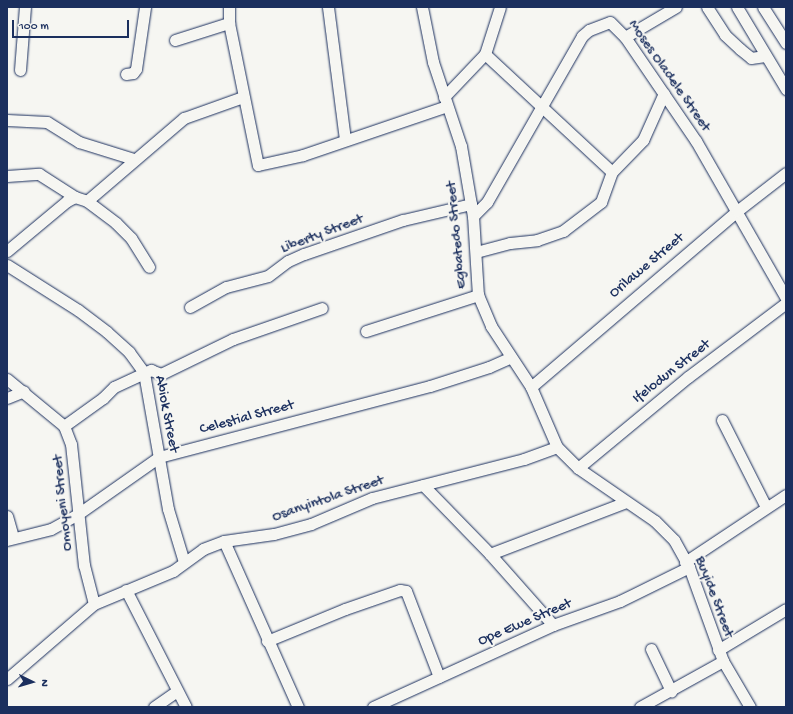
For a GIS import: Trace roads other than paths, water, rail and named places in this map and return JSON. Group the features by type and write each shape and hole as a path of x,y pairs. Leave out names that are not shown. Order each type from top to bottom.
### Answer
{"street":[{"path":"20,70 25,7"},
{"path":"126,74 133,73 136,69 145,7"},
{"path":"229,7 228,23 258,165 303,155 445,102 485,54 500,7"},
{"path":"328,7 345,140"},
{"name":"Egbatedo Street","path":"422,7 424,27 445,102 461,146 473,216 478,295 491,326 531,387 557,447"},
{"path":"625,37 676,7"},
{"path":"707,7 725,35 740,50 751,58 765,56"},
{"path":"737,7 786,89"},
{"path":"763,7 786,43"},
{"name":"Moses Oladele Street","path":"473,216 487,202 582,36 589,30 610,22 625,37 664,93 737,210 786,298"},
{"path":"175,40 228,23"},
{"path":"485,54 543,106 612,172"},
{"path":"476,252 510,243 537,240 563,231 601,202 612,172 643,140 664,93"},
{"path":"87,201 134,159 184,118 243,98"},
{"path":"7,120 48,122 79,142 134,159"},
{"name":"Orilawe Street","path":"531,387 737,210 786,173"},
{"path":"7,176 39,174 75,197 87,201 116,223 131,238 149,267"},
{"path":"7,251 75,197"},
{"name":"Liberty Street","path":"190,307 226,287 268,276 288,261 311,252 403,220 471,204"},
{"name":"Abiok Street","path":"7,265 78,310 107,332 129,352 144,373 168,509 184,562"},
{"path":"366,331 478,295"},
{"name":"Ifelodun Street","path":"578,468 688,377 786,303"},
{"path":"7,379 24,391 64,426 103,398 114,387 144,373 151,370 161,374 233,339 322,308"},
{"name":"Celestial Street","path":"10,538 51,529 78,514 159,457 430,386 489,368 511,357"},
{"path":"7,398 24,391"},
{"path":"722,420 766,507"},
{"name":"Omoyeni Street","path":"64,426 74,459 84,565 94,604"},
{"name":"Buyide Street","path":"557,447 578,468 663,528 674,540 687,564 723,661 750,707"},
{"name":"Osanyintola Street","path":"7,679 94,604 173,571 203,549 224,541 274,534 305,526 372,498 524,459 557,447"},
{"path":"423,485 490,554 553,625"},
{"name":"Ope Ewe Street","path":"373,707 553,625 620,601 687,564 766,507 786,495"},
{"path":"490,554 626,502"},
{"path":"7,516 10,538"},
{"path":"224,541 267,641 298,707"},
{"path":"126,590 186,707"},
{"path":"267,641 346,609 400,590 406,591 439,677"},
{"path":"718,650 786,609"},
{"path":"651,650 671,691"},
{"path":"640,707 723,661"},
{"path":"154,707 177,691"}]}
